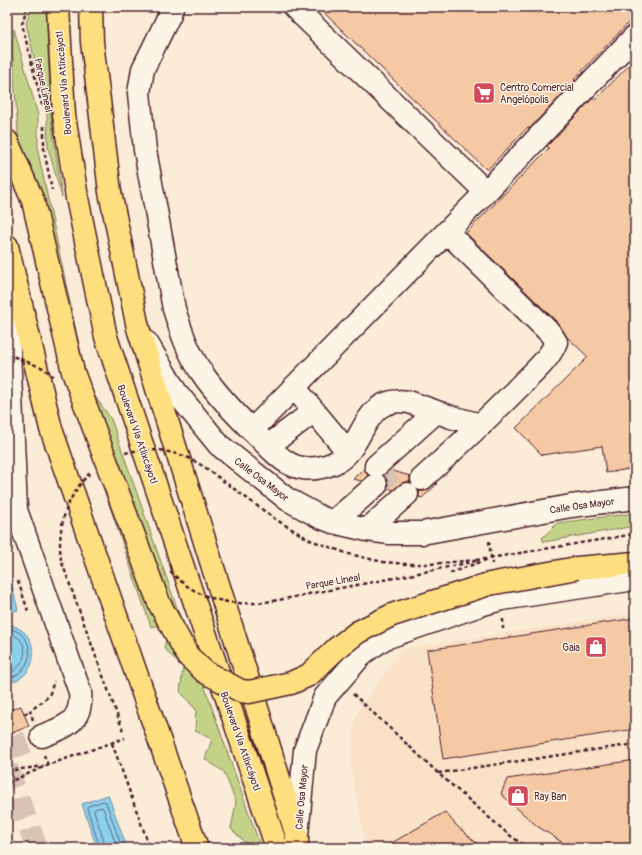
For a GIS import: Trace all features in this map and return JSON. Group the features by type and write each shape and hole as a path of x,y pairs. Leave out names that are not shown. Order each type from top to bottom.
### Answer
{"main road":[{"name":"Boulevard Vía Atlixcáyotl","path":"58,7 64,115 77,198 106,337 277,848"},
{"path":"91,7 92,42 110,192 138,328 297,842"},
{"path":"7,141 33,201 73,372 159,603 188,656 205,672 241,691 249,692 291,683 309,674 336,648 358,632 392,615 489,584 577,568 635,563"},
{"path":"7,246 51,430 197,848"}],"street":[{"path":"172,7 143,69 139,93 144,150 174,309 191,355 202,372 218,393 277,455 290,464 306,469 322,468 336,462 348,452 373,412 389,402 409,402 458,419"},
{"path":"294,7 486,192"},
{"path":"252,430 486,192 635,36"},
{"path":"343,524 458,419 552,352 556,342 550,333 447,232"},
{"path":"7,305 16,510 80,692 81,701 77,714 68,725 40,737"},
{"name":"Calle Osa Mayor","path":"138,328 176,392 219,445 287,499 343,524 390,533 422,533 571,506 635,498"},
{"path":"294,387 348,452"},
{"path":"268,446 314,411"},
{"path":"343,524 458,419"},
{"name":"Calle Osa Mayor","path":"297,842 305,750 325,697 363,653 385,638 480,604 502,599 635,579"}],"path":[{"name":"Parque Lineal","path":"27,7 22,24 43,112"},
{"name":"Parque Lineal","path":"44,120 44,150 52,192"},
{"name":"Parque Lineal","path":"123,454 134,451 160,450 185,456 203,466 276,519 310,540 349,554 383,562 406,564 430,564 476,560"},
{"path":"94,469 77,487 68,501 63,517 60,545 61,560 123,731"},
{"path":"476,560 635,534"},
{"name":"Parque Lineal","path":"167,568 181,582 199,593 219,600 248,604 401,577 476,560"},
{"path":"16,574 29,613"},
{"path":"24,714 49,696 54,682 52,675"},
{"path":"350,691 438,773 508,834 528,848"},
{"path":"30,711 40,737 48,765"},
{"path":"7,783 48,765 125,738"},
{"path":"112,743 150,848"},
{"path":"438,773 635,744"},
{"path":"7,771 48,765"}],"shaded area":[{"path":"635,613 635,848 366,848 351,769 355,716 401,649"}],"green space":[{"path":"32,7 46,7 51,117 62,197 48,148 47,114 26,23"},
{"path":"14,29 38,115 38,152 88,387 21,178 12,45"},
{"path":"94,395 111,419 261,848 247,848 247,844 231,829 236,802 224,772 205,759 212,739 195,731 196,710 180,691 183,668 164,648 171,621 151,627 76,407"},
{"path":"635,513 635,526 544,542 542,538 557,523"}],"water":[{"path":"7,565 18,610 7,613"},
{"path":"7,624 18,628 27,635 32,644 33,654 32,664 27,673 18,679 7,683"},
{"path":"108,795 127,848 97,848 82,804"}],"building":[{"name":"Centro Comercial Angelópolis","path":"318,7 635,7 635,16 574,79 575,81 529,129 528,127 487,170"},
{"path":"635,59 635,468 606,473 602,446 542,455 516,428 588,357 567,337 559,324 466,233 549,148 547,146 593,98 595,100"},
{"path":"364,468 368,475 362,481 353,479"},
{"path":"390,470 410,476 410,482 404,482 393,490 388,488 388,482 384,476"},
{"path":"436,483 437,484 422,498 419,497 419,491 425,491"},
{"path":"635,618 635,729 443,759 427,650"},
{"path":"21,706 29,726 7,735 7,711"},
{"path":"635,760 635,848 571,848 537,826 501,794 507,779"},
{"path":"445,812 456,825 482,848 383,848"}],"tunnel":[{"path":"376,485 393,471"},
{"path":"7,750 42,736"},
{"path":"7,767 37,848"}],"place":[{"name":"Centro Comercial Angelópolis","path":"484,93"},
{"name":"Gaia","path":"596,647"},
{"name":"Ray Ban","path":"518,796"}]}
